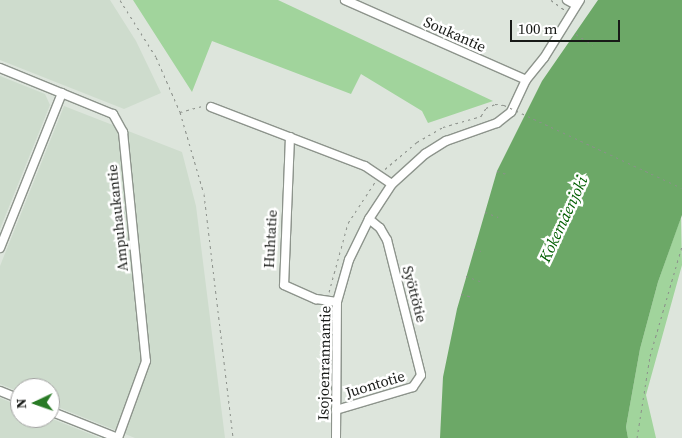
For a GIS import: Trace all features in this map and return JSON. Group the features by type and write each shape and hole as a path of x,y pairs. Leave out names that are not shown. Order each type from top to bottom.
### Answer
{"street":[{"name":"Soukantie","path":"345,0 526,80"},
{"path":"567,0 578,3"},
{"name":"Isojoenrannantie","path":"336,438 337,302 350,260 369,219 392,184 412,163 446,141 485,128 506,117 526,80 544,58 578,3"},
{"name":"Ampuhaukantie","path":"0,68 113,114 123,132 146,360 118,438"},
{"path":"0,248 62,93"},
{"path":"211,106 366,166 392,184"},
{"name":"Huhtatie","path":"290,137 282,280 288,289 337,302"},
{"name":"Syöttötie","path":"369,219 380,228 387,240 421,367 419,382"},
{"name":"Juontotie","path":"336,410 413,387 419,382"},
{"path":"60,415 118,438"}],"path":[{"path":"120,0 156,57 180,112 204,194 233,438"},
{"path":"551,0 570,14"},
{"path":"576,34 593,45"},
{"path":"328,301 348,223 380,175 417,142 443,127 481,116 486,108 495,104 504,105 682,188"},
{"path":"180,112 195,106 211,106"},
{"path":"497,171 507,174"},
{"path":"485,212 498,217"},
{"path":"636,438 650,356 682,246"},
{"path":"474,249 481,250"},
{"path":"466,276 480,281"},
{"path":"461,294 472,297"}],"shaded area":[{"path":"0,0 110,0 136,41 161,93 124,109 0,60"},
{"path":"133,0 278,0 493,101 428,123 422,111 361,74 351,94 212,41 192,92"},
{"path":"0,76 45,94 50,105 0,229"},
{"path":"64,106 182,152 196,206 225,438 135,438 60,408 60,378 10,378 10,388 0,384 0,266"},
{"path":"681,217 682,265 646,395 656,438 628,438 626,427 640,349 658,282"},
{"path":"0,398 10,402 10,428 60,428 60,422 100,438 0,438"}],"water":[{"name":"Kokemäenjoki","path":"598,0 682,0 682,215 658,282 640,349 626,427 628,438 440,438 443,377 457,309 497,171 542,81"}]}
